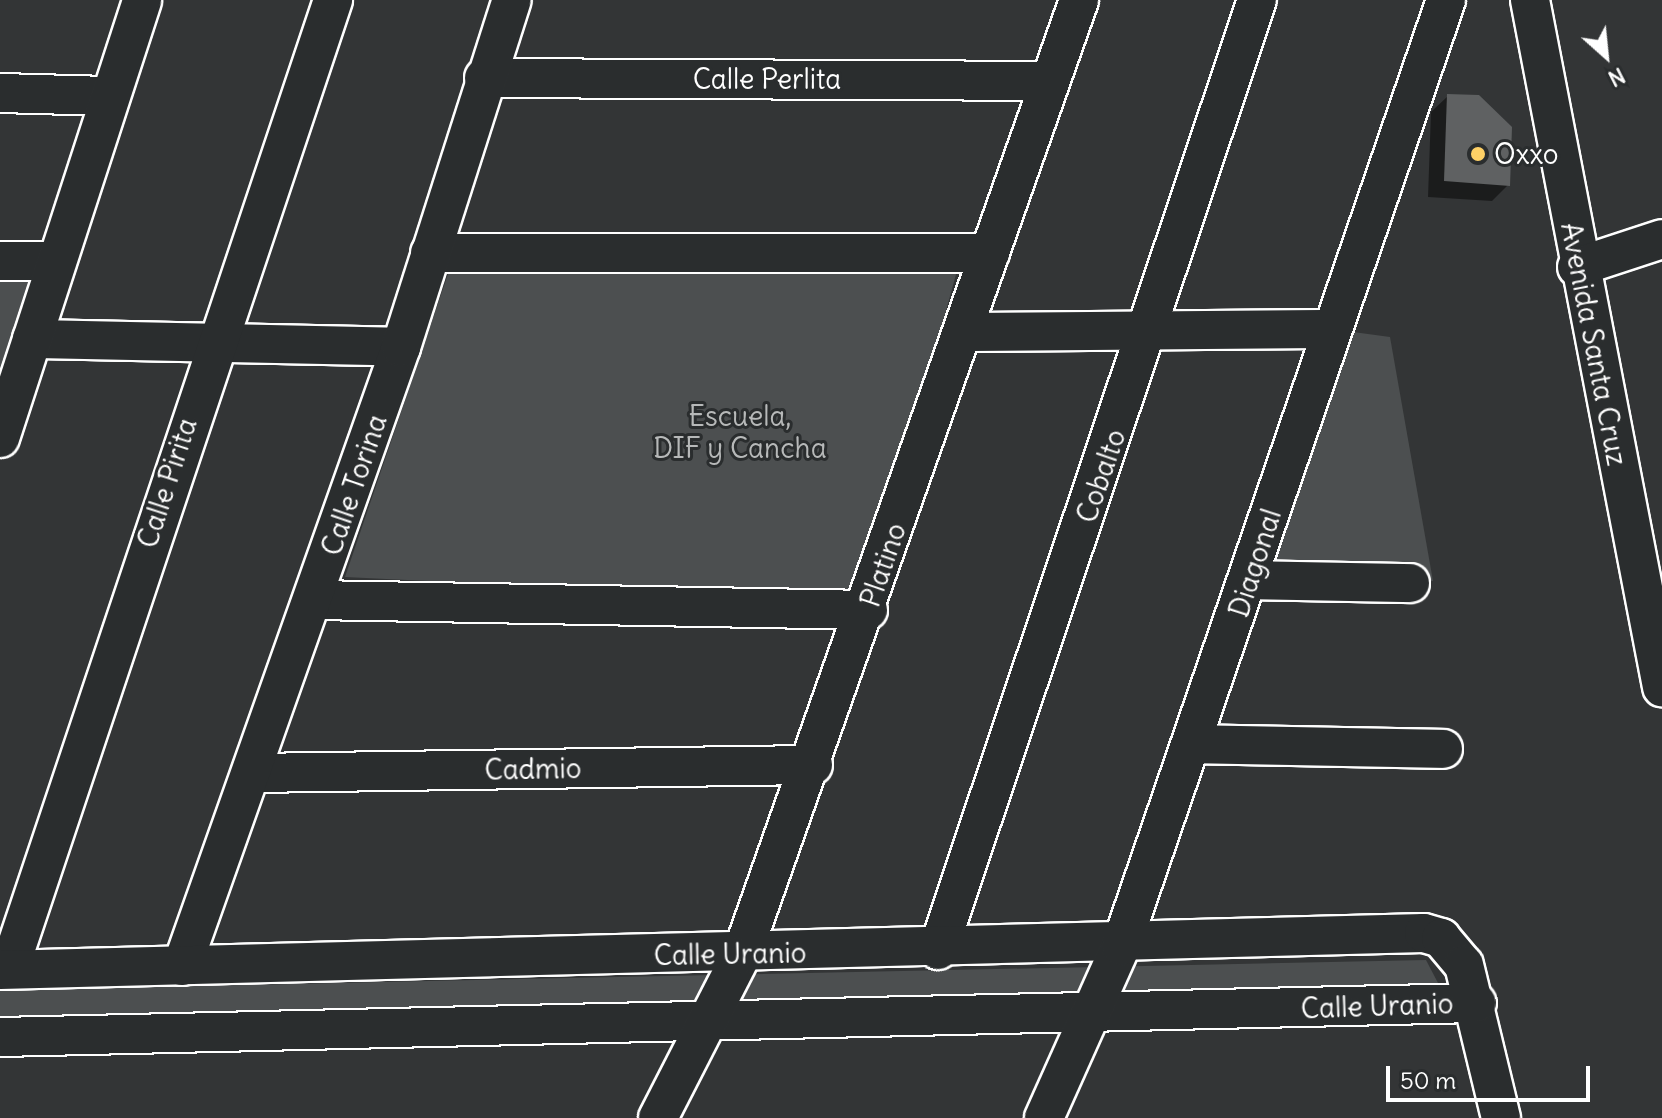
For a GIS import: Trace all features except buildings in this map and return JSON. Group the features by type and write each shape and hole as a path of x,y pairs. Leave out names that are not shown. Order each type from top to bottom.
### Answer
{"street":[{"path":"0,438 142,0"},
{"name":"Calle Pirita","path":"4,969 212,343 333,0"},
{"name":"Calle Torina","path":"182,966 401,347 484,78 512,0"},
{"name":"Platino","path":"658,1118 742,954 868,610 1079,0"},
{"name":"Cobalto","path":"938,950 1151,328 1257,0"},
{"name":"Diagonal","path":"1044,1118 1121,946 1250,580 1331,329 1446,0"},
{"name":"Avenida Santa Cruz","path":"1530,0 1577,267 1662,687"},
{"name":"Calle Perlita","path":"484,78 1050,81"},
{"path":"0,93 110,96"},
{"path":"1577,267 1662,239"},
{"path":"430,253 990,253"},
{"path":"0,261 55,261"},
{"path":"964,332 1151,328 1331,329"},
{"path":"32,339 401,347"},
{"path":"1250,580 1410,583"},
{"path":"314,600 868,610"},
{"path":"1192,744 1443,749"},
{"name":"Cadmio","path":"252,773 813,765"},
{"name":"Calle Uranio","path":"0,1037 712,1017 1090,1017 1477,1003 1454,949 1424,933 1121,946 4,969"},
{"path":"1477,1003 1501,1118"}],"green space":[{"path":"0,261 55,261 0,437"},
{"name":"Escuela, DIF y Cancha","path":"958,267 866,602 345,577 449,271"},
{"path":"1331,329 1390,337 1433,581 1250,580"},
{"path":"1426,960 1438,983 0,1024 0,990"}],"place":[{"name":"Oxxo","path":"1478,154"}]}
